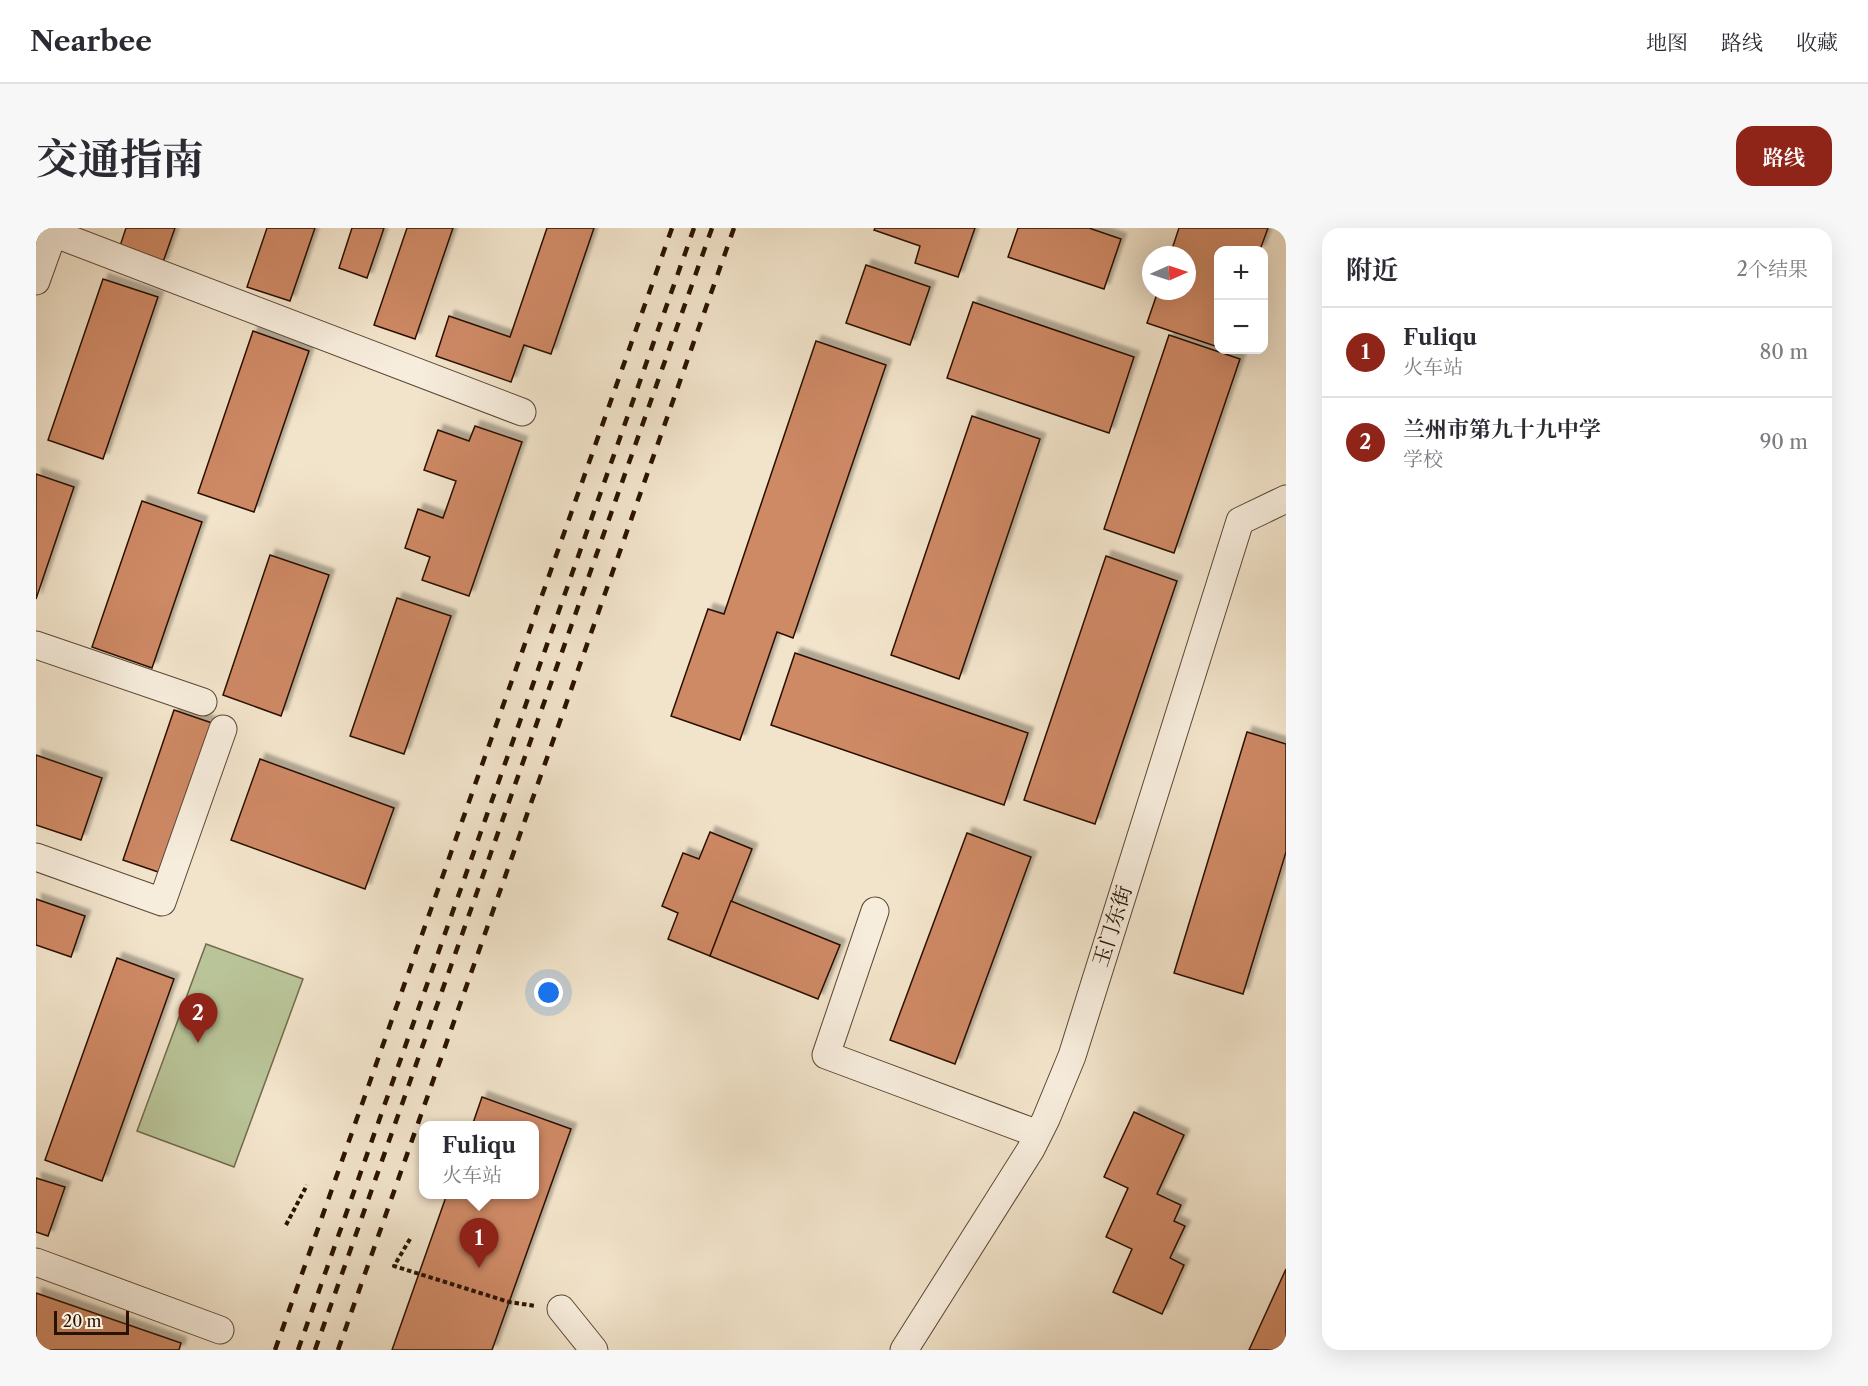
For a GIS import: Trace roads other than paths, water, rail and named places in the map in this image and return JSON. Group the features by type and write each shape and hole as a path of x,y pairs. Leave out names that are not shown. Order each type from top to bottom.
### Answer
{"street":[{"path":"36,281 54,231 522,412"},
{"name":"玉门东街","path":"904,1350 1014,1178 1060,1088 1240,521 1286,499"},
{"path":"36,645 203,702"},
{"path":"36,857 162,902 223,729"},
{"path":"875,911 826,1055 1038,1134"},
{"path":"36,1262 220,1330"},
{"path":"561,1309 594,1350"}],"railway":[{"path":"275,1350 672,228"},
{"path":"298,1350 694,228"},
{"path":"315,1350 712,228"},
{"path":"338,1350 734,228"}],"place":[{"name":"兰州市第九十九中学","path":"198,1043"},
{"name":"Fuliqu","path":"479,1268"}]}
